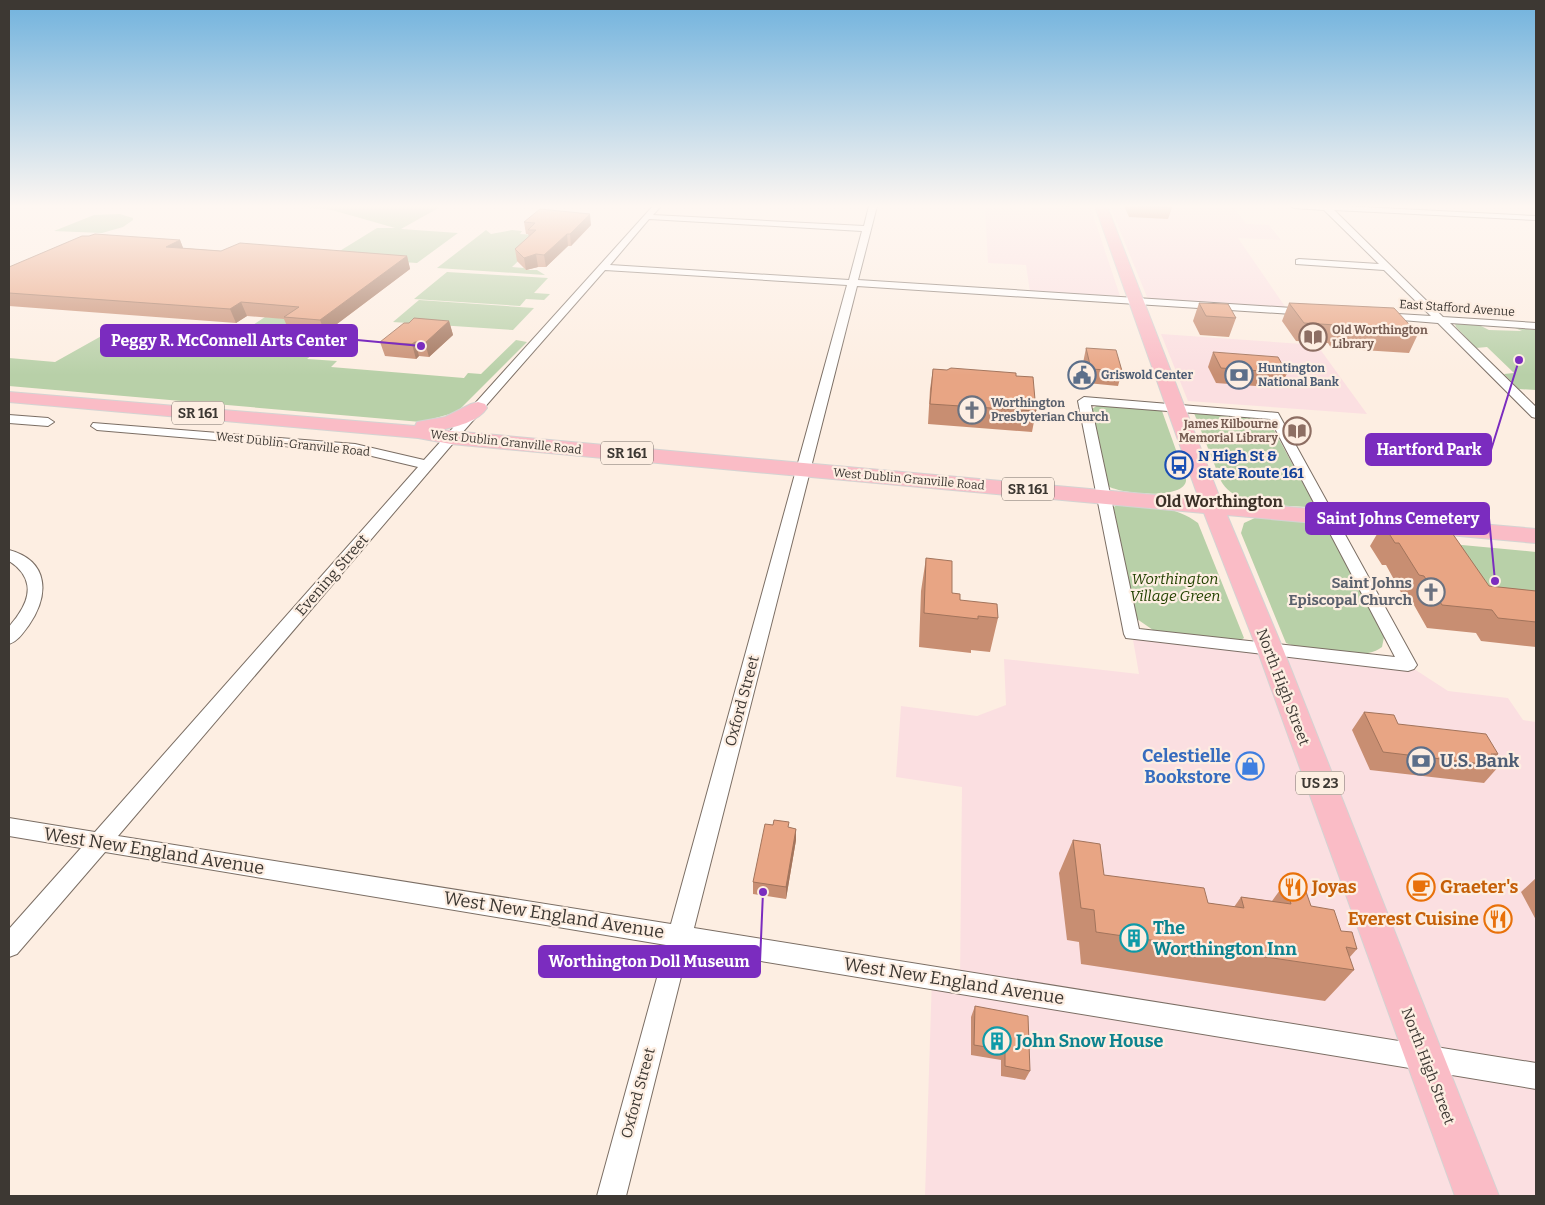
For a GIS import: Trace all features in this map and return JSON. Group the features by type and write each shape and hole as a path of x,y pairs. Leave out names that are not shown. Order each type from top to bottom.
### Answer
{"main road":[{"name":"North High Street","path":"1122,262 1212,506 1270,650 1477,1196"},
{"name":"West Dublin Granville Road","path":"9,397 1212,506"},
{"path":"387,430 446,424 458,421 478,408"},
{"name":"SR 161","path":"1212,506 1536,536"}],"street":[{"name":"Evening Street","path":"9,946 427,465 607,262"},
{"name":"Oxford Street","path":"611,1196 857,262"},
{"path":"1302,262 1387,267"},
{"path":"1382,262 1536,414"},
{"path":"603,267 1320,312"},
{"name":"East Stafford Avenue","path":"1368,315 1536,326"},
{"path":"1084,401 1176,409 1274,416 1408,665 1132,634 1084,401"},
{"path":"9,419 48,422"},
{"name":"West Dublin-Granville Road","path":"97,426 355,448 427,465"},
{"path":"9,556 20,561 30,569 36,585 36,594 32,606 9,638"},
{"name":"West New England Avenue","path":"9,827 1536,1076"}],"shaded area":[{"path":"1109,262 1120,296 1030,292 1026,265 988,263"},
{"path":"1133,262 1255,262 1286,308 1152,299 1147,297"},
{"name":"Huntington National Bank","path":"1161,334 1317,345 1367,414 1188,401"},
{"path":"1132,634 1408,665 1448,691 1508,698 1523,720 1536,722 1536,1196 925,1196 932,977 960,981 962,787 896,777 901,706 977,716 1006,705 1004,659 1139,674"}],"green space":[{"path":"444,262 517,262 512,267 537,270 545,275 437,268"},
{"path":"447,272 548,278 534,293 550,294 544,300 526,299 520,306 414,299"},
{"path":"419,300 534,308 513,330 393,322"},
{"path":"265,317 304,320 290,331 332,338 307,359 337,361 331,367 464,378 468,373 481,374 516,340 527,342 457,412 421,422 9,386 9,358 55,362 105,334 226,343"},
{"path":"1455,324 1479,325 1489,330 1522,331 1515,328 1536,330 1536,390 1519,389 1504,374 1514,373 1487,347 1476,348"},
{"path":"1098,405 1162,411 1186,478 1184,485 1177,490 1153,494 1126,491 1108,486 1092,409"},
{"path":"1194,413 1262,418 1269,421 1312,500 1312,504 1307,507 1272,505 1248,501 1228,490 1221,481"},
{"name":"Worthington Village Green","path":"1118,504 1170,510 1189,517 1198,523 1244,638 1241,640 1153,630 1137,619 1114,510 1114,507"},
{"name":"Worthington Village Green","path":"1257,517 1321,523 1327,528 1384,637 1382,647 1370,653 1351,654 1314,650 1286,643 1241,533 1244,523"},
{"path":"1430,542 1536,552 1536,616 1473,609"}],"building":[{"path":"20,262 399,262 320,320 284,317 299,307 241,302 230,309 9,293 9,267"},
{"path":"1199,303 1228,304 1236,318 1206,316"},
{"path":"1289,303 1394,308 1418,334 1340,329 1336,325 1304,323"},
{"path":"414,318 449,321 425,343 380,342 404,323 409,323"},
{"path":"1086,348 1116,350 1122,371 1091,369"},
{"path":"1213,352 1278,357 1287,373 1221,368"},
{"path":"951,368 1016,373 1016,376 1033,377 1036,411 930,404 933,369 947,370"},
{"path":"1383,524 1450,530 1489,586 1536,591 1536,622 1498,618 1492,610 1442,605 1424,576 1419,575 1399,543 1395,543"},
{"path":"926,558 952,561 952,593 960,594 960,600 997,604 998,618 978,616 978,619 924,613"},
{"path":"1364,712 1394,715 1398,724 1486,734 1498,754 1491,754 1499,766 1383,752"},
{"path":"774,820 789,822 788,827 796,829 786,887 753,882 765,824 773,825"},
{"path":"1073,840 1100,844 1104,875 1204,888 1208,903 1244,908 1241,897 1291,904 1285,883 1304,886 1311,906 1334,910 1341,931 1352,932 1357,949 1346,947 1354,970 1096,932 1094,910 1081,908"},
{"name":"John Snow House","path":"975,1006 1028,1016 1030,1071 1005,1066 1005,1050 974,1045"}],"place":[{"name":"Old Worthington Library","path":"1313,337"},
{"name":"Peggy R. McConnell Arts Center","path":"421,346"},
{"name":"Hartford Park","path":"1519,360"},
{"name":"Griswold Center","path":"1082,375"},
{"name":"Huntington National Bank","path":"1239,375"},
{"name":"Worthington Presbyterian Church","path":"972,410"},
{"name":"James Kilbourne Memorial Library","path":"1297,431"},
{"name":"N High St & State Route 161","path":"1179,465"},
{"name":"Saint Johns Cemetery","path":"1495,581"},
{"name":"Saint Johns Episcopal Church","path":"1431,592"},
{"name":"U.S. Bank","path":"1421,761"},
{"name":"Celestielle Bookstore","path":"1250,766"},
{"name":"Joyas","path":"1293,887"},
{"name":"Graeter's","path":"1421,887"},
{"name":"Worthington Doll Museum","path":"763,892"},
{"name":"Everest Cuisine","path":"1498,919"},
{"name":"The Worthington Inn","path":"1134,938"},
{"name":"John Snow House","path":"997,1041"}],"district":[{"name":"Old Worthington","path":"1219,501"}]}
